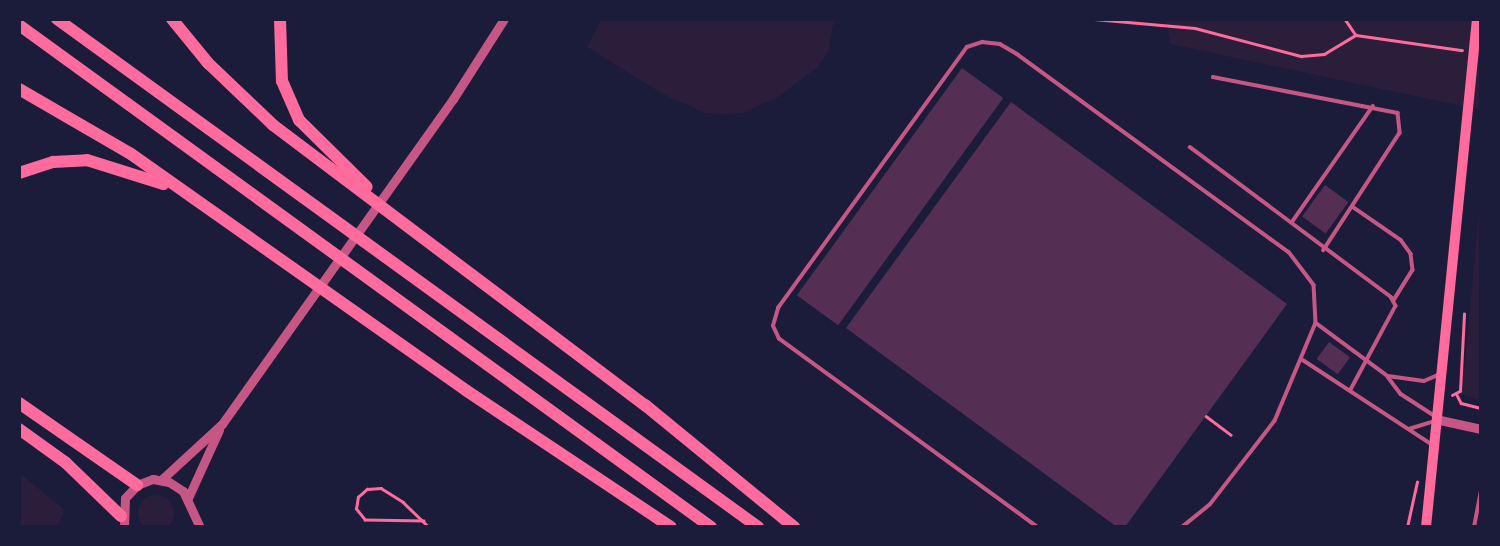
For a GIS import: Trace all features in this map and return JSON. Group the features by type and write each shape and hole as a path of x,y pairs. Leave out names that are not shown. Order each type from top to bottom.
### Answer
{"highway":[{"path":"57,19 758,527"},
{"path":"172,19 208,63 273,125 645,405 794,527"},
{"path":"280,19 282,81 299,120 419,233"},
{"path":"19,25 711,527"},
{"path":"19,89 131,154 467,391 671,527"},
{"path":"19,173 53,162 88,160 183,191"},
{"path":"19,403 137,485"},
{"path":"19,429 65,462 122,521"}],"main road":[{"path":"1426,527 1440,420 1453,223 1478,19"}],"street":[{"path":"487,46 497,19"},
{"path":"188,498 222,424 415,153 504,19"},
{"path":"1440,420 1481,429"},
{"path":"122,521 125,498 137,485 161,480 222,424"},
{"path":"161,480 177,486 188,498 200,527"},
{"path":"190,527 192,510"}],"lane":[{"path":"1037,527 779,339 773,326 778,309 967,47 982,42 1000,44 1017,54 1289,252 1314,285 1316,323 1303,360 1275,421 1210,505 1183,527"},
{"path":"1213,77 1373,105 1398,113 1400,133 1324,250"},
{"path":"1292,222 1373,105"},
{"path":"1190,147 1394,301 1396,306 1351,390"},
{"path":"1353,207 1401,240 1411,254 1413,271 1394,301"},
{"path":"1316,323 1369,360 1388,376 1401,394 1440,420"},
{"path":"1303,360 1437,447"},
{"path":"1388,376 1424,382 1443,373"},
{"path":"1409,429 1440,420"},
{"path":"1474,527 1481,492"}],"path":[{"path":"1094,19 1195,28 1301,56 1324,54 1356,35 1474,52"},
{"path":"1345,19 1356,35"},
{"path":"1465,314 1457,396 1461,403 1481,408"},
{"path":"1442,395 1457,396"},
{"path":"1206,416 1231,435"},
{"path":"424,521 365,520 356,509 358,497 368,489 381,488 424,521 429,527"}],"shaded area":[{"path":"602,19 834,19 829,50 818,67 778,97 743,113 725,114 704,113 661,93 587,47"},
{"path":"1166,19 1481,19 1481,110 1170,44"},
{"path":"1481,188 1481,400 1462,394"},
{"path":"19,473 64,509 58,527 19,527"},
{"path":"156,495 168,501 174,513 168,525 156,531 144,525 138,513 144,501"}],"building":[{"path":"962,68 1003,98 838,325 797,295"},
{"path":"1011,102 1287,304 1125,527 1117,527 846,328"},
{"path":"1325,185 1348,202 1326,234 1302,217"},
{"path":"1329,342 1350,357 1338,374 1317,359"}]}
